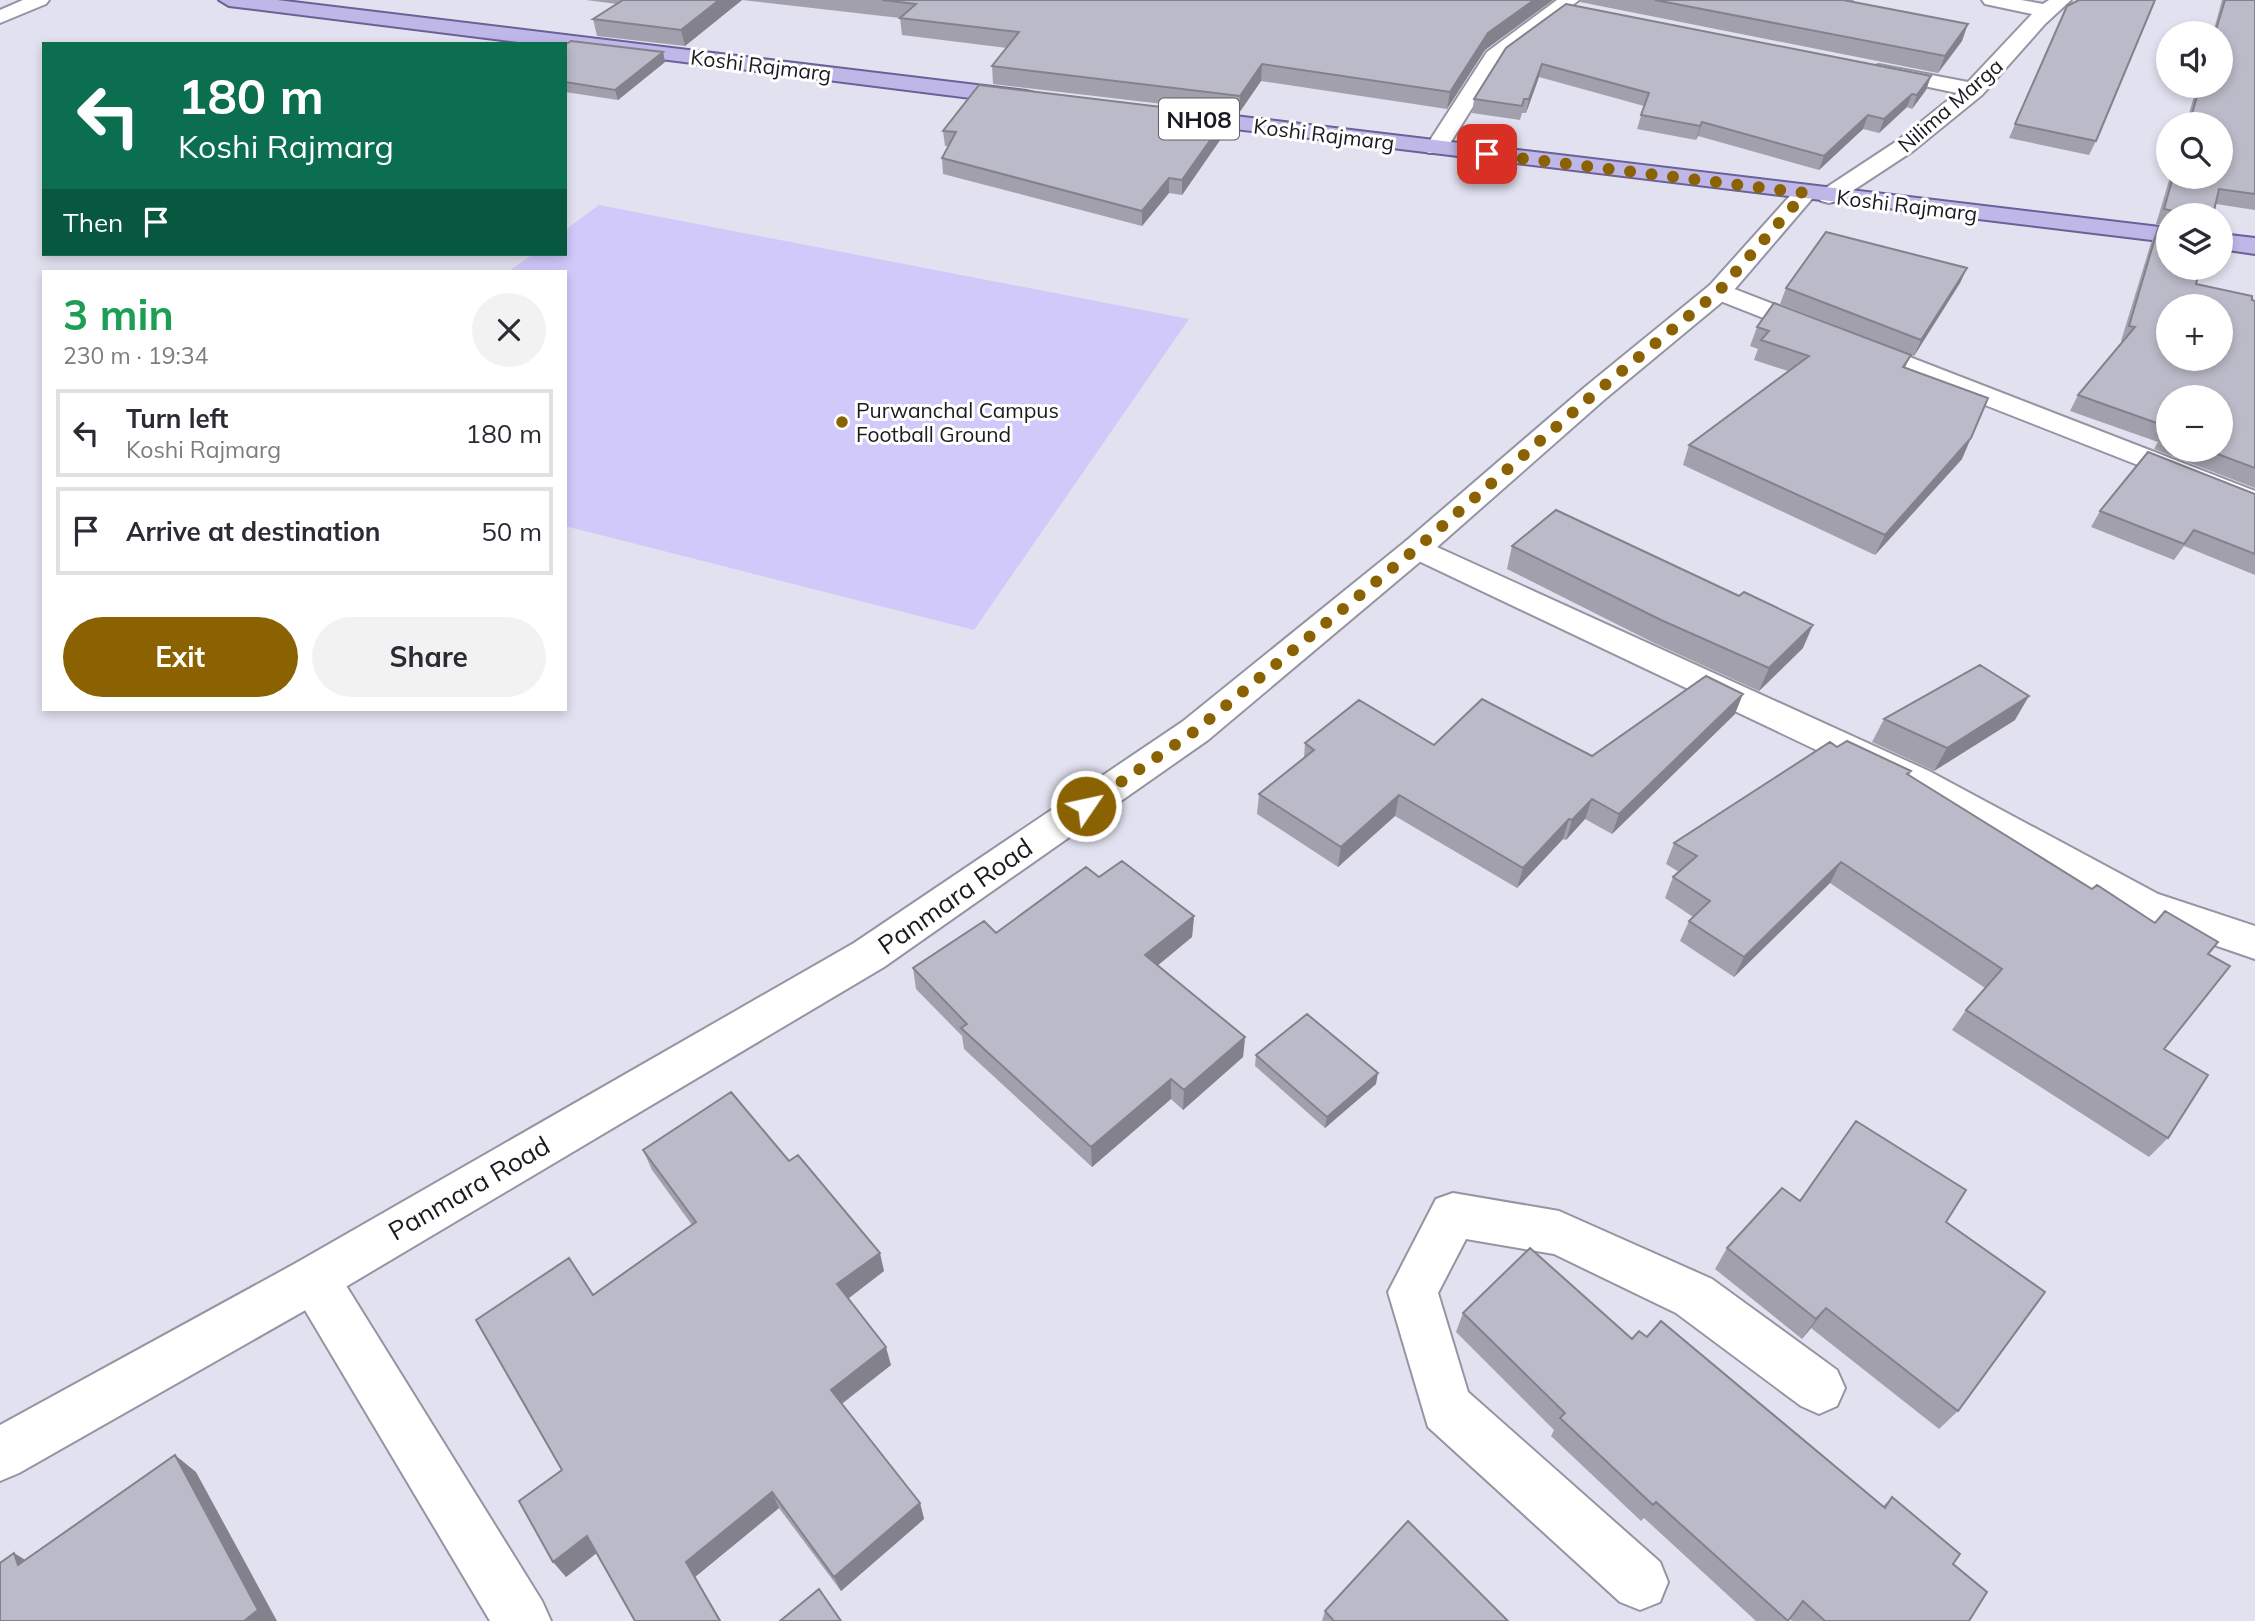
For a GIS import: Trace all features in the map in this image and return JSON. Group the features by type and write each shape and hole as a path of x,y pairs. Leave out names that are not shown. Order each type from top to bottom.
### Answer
{"main road":[{"name":"Koshi Rajmarg","path":"229,0 1046,100"},
{"name":"Koshi Rajmarg","path":"1158,114 2156,234"},
{"path":"2233,243 2255,246"}],"street":[{"path":"0,17 39,0"},
{"path":"1992,0 2053,5"},
{"name":"Nilima Marga","path":"1817,195 1916,140 1974,90 2053,5"},
{"path":"1436,148 1494,56 1571,6"},
{"path":"1853,66 1974,90"},
{"name":"Panmara Road","path":"0,1454 314,1279 869,955 1195,731 1417,548 1595,393 1719,291 1817,195"},
{"path":"1719,291 2255,502"},
{"path":"1417,548 1916,780 2144,905 2255,943"},
{"path":"1640,1582 1447,1408 1413,1292 1452,1215 1559,1233 1694,1296 1819,1388"},
{"path":"314,1279 522,1621"}],"shaded area":[{"name":"Purwanchal Campus Football Ground","path":"599,205 1189,319 974,630 567,527 567,270 510,270 530,256 567,256 567,229"}],"building":[{"path":"623,0 719,0 681,30 593,19"},
{"path":"882,0 1534,0 1488,33 1450,92 1262,64 1240,96 992,66 1019,32 900,18 916,4"},
{"path":"1655,0 1843,0 1968,24 1945,56"},
{"path":"2079,0 2155,0 2096,141 2015,124 2067,6"},
{"path":"2225,0 2255,0 2255,194 2219,189 2233,189 2233,112 2192,112 2197,98 2233,98 2233,21 2219,21"},
{"path":"1566,4 1931,76 1917,95 1912,94 1884,119 1868,115 1824,156 1702,122 1700,126 1641,115 1649,93 1542,64 1529,99 1524,99 1522,106 1474,99 1506,48"},
{"path":"571,41 663,52 615,90 567,82 567,44"},
{"path":"979,85 1228,115 1182,180 1169,178 1142,211 942,158 956,132 943,131"},
{"path":"2170,189 2219,189 2216,203 2166,203"},
{"path":"1826,232 1967,268 1921,340 1786,288"},
{"path":"2156,235 2156,280 2197,280 2196,284 2252,296 2255,301 2255,468 2233,460 2233,385 2156,385 2156,423 2078,395 2135,327 2129,326"},
{"path":"1774,303 1911,355 1903,367 1988,398 1971,438 1885,535 1689,445 1809,356 1761,340 1769,331 1757,327"},
{"path":"2148,452 2156,455 2156,462 2173,462 2255,494 2255,554 2194,530 2184,544 2100,511"},
{"path":"1556,510 1739,596 1744,592 1813,625 1769,668 1661,620 1512,546"},
{"path":"1980,665 2029,696 1947,748 1884,719"},
{"path":"1706,676 1743,694 1619,814 1592,799 1572,820 1569,819 1523,868 1399,795 1341,847 1259,794 1314,750 1305,743 1359,700 1434,745 1482,699 1592,756"},
{"path":"1847,741 1911,771 1907,774 2092,889 2097,885 2155,923 2165,911 2218,942 2208,954 2230,966 2164,1049 2208,1075 2168,1138 1966,1010 2002,969 1841,862 1744,957 1689,921 1710,901 1673,877 1697,856 1674,843 1830,742 1837,747"},
{"path":"1122,861 1194,916 1145,955 1245,1037 1184,1090 1171,1079 1091,1147 961,1028 967,1024 913,968 984,921 996,933 1086,867 1099,877"},
{"path":"1307,1014 1378,1073 1327,1117 1256,1055"},
{"path":"731,1092 789,1161 798,1155 880,1253 837,1284 886,1347 831,1390 920,1503 834,1577 772,1492 686,1562 720,1621 635,1621 587,1536 553,1562 519,1501 562,1470 476,1320 569,1258 593,1295 696,1222 643,1150"},
{"path":"1856,1121 1966,1190 1946,1222 2045,1292 1958,1411 1826,1308 1816,1319 1727,1248 1782,1188 1800,1201"},
{"path":"1530,1248 1632,1339 1639,1331 1647,1337 1661,1321 1885,1508 1892,1497 1960,1554 1953,1564 1987,1592 1969,1621 1825,1621 1803,1601 1788,1621 1656,1502 1653,1505 1560,1418 1565,1413 1463,1313"},
{"path":"175,1455 258,1610 244,1621 0,1621 0,1563 14,1553 18,1565"},
{"path":"1408,1521 1508,1621 1334,1621 1325,1611"},
{"path":"819,1589 841,1621 780,1621"}],"place":[{"name":"Purwanchal Campus Football Ground","path":"842,422"}],"route":[{"path":"1086,806 1195,731 1417,548 1595,393 1719,291 1805,193 1487,154"}]}
